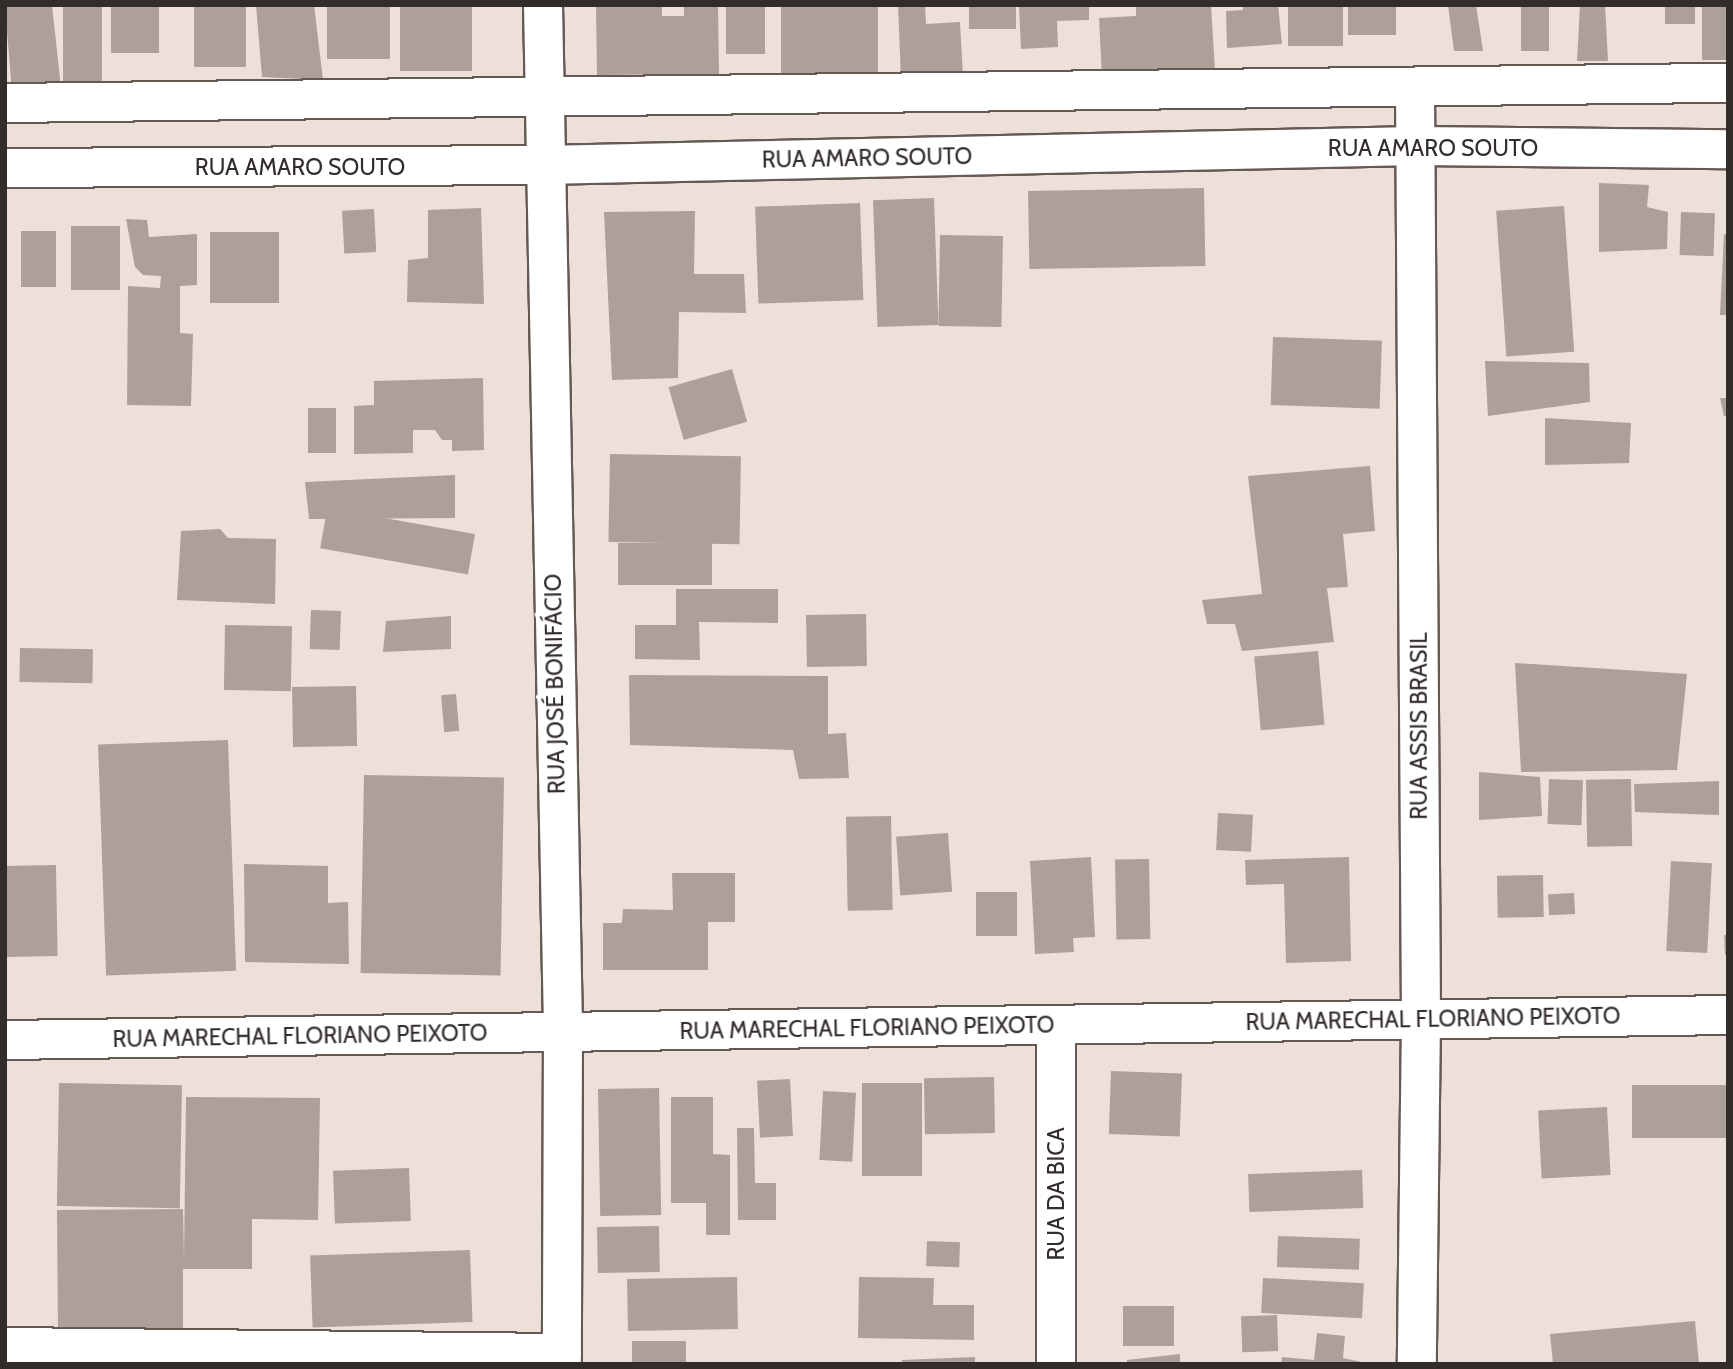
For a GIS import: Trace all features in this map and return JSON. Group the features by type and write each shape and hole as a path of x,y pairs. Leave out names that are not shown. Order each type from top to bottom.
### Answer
{"street":[{"name":"RUA JOSÉ BONIFÁCIO","path":"543,5 543,165 563,1032 562,1358"},
{"path":"5,103 1728,83"},
{"name":"RUA ASSIS BRASIL","path":"1415,88 1421,1019 1417,1364"},
{"name":"RUA AMARO SOUTO","path":"5,169 543,165 1416,146 1728,149"},
{"name":"RUA MARECHAL FLORIANO PEIXOTO","path":"5,1040 1728,1015"},
{"name":"RUA DA BICA","path":"1056,1025 1056,1364"},
{"path":"5,1347 562,1358"}],"building":[{"path":"52,5 61,88 12,92 5,7"},
{"path":"63,5 102,5 102,86 63,86"},
{"path":"111,5 159,5 159,53 111,53"},
{"path":"194,5 246,5 246,67 194,67"},
{"path":"256,5 314,5 323,80 262,77"},
{"path":"327,5 390,5 390,59 327,59"},
{"path":"400,5 472,5 472,71 400,71"},
{"path":"596,5 662,5 662,16 684,16 684,5 718,5 719,74 597,75"},
{"path":"726,5 765,5 765,54 726,54"},
{"path":"781,5 878,5 878,81 781,81"},
{"path":"898,5 925,5 926,24 960,22 963,76 901,79"},
{"path":"969,5 1016,5 1016,29 969,29"},
{"path":"1019,5 1089,5 1089,20 1057,21 1058,47 1021,49"},
{"path":"1136,5 1211,5 1215,71 1102,78 1099,18 1136,16"},
{"path":"1243,5 1278,5 1282,44 1227,48 1226,11 1243,10"},
{"path":"1288,5 1343,5 1343,46 1288,46"},
{"path":"1348,5 1396,5 1396,35 1348,35"},
{"path":"1448,5 1476,5 1483,51 1454,51"},
{"path":"1521,5 1549,5 1549,51 1521,51"},
{"path":"1580,5 1605,5 1608,61 1577,61"},
{"path":"1665,5 1695,5 1695,24 1665,24"},
{"path":"1702,5 1728,5 1728,60 1702,60"},
{"path":"1599,183 1649,185 1647,207 1668,212 1667,249 1599,252"},
{"path":"1204,188 1205,266 1029,269 1028,191"},
{"path":"934,198 938,325 877,327 873,200"},
{"path":"860,203 863,300 758,304 755,207"},
{"path":"1564,206 1574,352 1506,356 1496,211"},
{"path":"481,208 484,304 407,302 408,260 428,258 428,210"},
{"path":"374,209 376,252 344,254 342,211"},
{"path":"695,211 694,274 744,274 746,313 679,312 678,378 612,380 604,212"},
{"path":"1681,212 1715,213 1713,256 1679,255"},
{"path":"126,219 147,220 149,237 197,234 197,285 180,286 180,333 193,334 191,406 127,405 128,286 160,288 161,276 143,275 135,267"},
{"path":"71,226 120,226 120,290 71,290"},
{"path":"21,231 56,231 56,287 21,287"},
{"path":"210,232 279,232 279,303 210,303"},
{"path":"1724,234 1728,235 1728,315 1720,315"},
{"path":"940,235 1003,236 1001,327 938,326"},
{"path":"1273,337 1382,341 1380,409 1271,405"},
{"path":"1485,361 1589,363 1590,402 1488,416"},
{"path":"732,369 747,422 684,440 669,387"},
{"path":"483,378 484,450 452,451 452,440 442,440 435,430 413,430 413,453 354,454 354,406 374,405 374,381"},
{"path":"1720,398 1728,398 1728,416 1724,416"},
{"path":"308,408 336,408 336,453 308,453"},
{"path":"1545,418 1631,423 1629,463 1545,465"},
{"path":"610,454 741,456 739,544 608,542"},
{"path":"1370,466 1375,531 1343,534 1348,587 1327,588 1334,642 1242,651 1235,624 1207,624 1202,600 1262,594 1248,476"},
{"path":"455,475 455,518 309,519 305,482"},
{"path":"327,508 475,534 468,574 320,548"},
{"path":"220,529 228,538 276,539 275,604 177,600 181,531"},
{"path":"618,543 712,543 712,585 618,585"},
{"path":"676,589 778,589 778,623 699,622 700,660 635,659 635,625 676,625"},
{"path":"311,610 341,611 340,650 310,649"},
{"path":"866,614 867,666 807,667 806,615"},
{"path":"451,616 451,649 383,652 386,621"},
{"path":"225,625 292,626 291,691 224,690"},
{"path":"20,648 93,649 92,683 19,682"},
{"path":"1318,651 1324,725 1261,730 1254,657"},
{"path":"1515,663 1687,674 1677,770 1521,772"},
{"path":"629,675 828,676 828,734 846,733 849,778 799,779 793,750 630,745"},
{"path":"356,686 357,746 293,747 292,687"},
{"path":"456,694 459,731 444,732 441,695"},
{"path":"228,740 236,971 106,975 98,745"},
{"path":"1479,772 1540,777 1542,816 1479,820"},
{"path":"364,775 504,777 501,975 361,973"},
{"path":"1549,779 1583,780 1581,825 1547,824"},
{"path":"1631,779 1632,846 1587,847 1586,780"},
{"path":"1719,781 1719,815 1635,812 1634,784"},
{"path":"1218,813 1253,815 1251,852 1216,850"},
{"path":"891,816 893,910 848,911 846,817"},
{"path":"948,833 952,892 900,895 896,837"},
{"path":"1091,857 1095,937 1073,938 1074,952 1035,954 1030,861"},
{"path":"1349,857 1351,961 1286,963 1284,884 1246,885 1245,860"},
{"path":"1149,859 1150,939 1116,940 1115,860"},
{"path":"1671,861 1712,863 1707,953 1666,951"},
{"path":"244,864 328,866 328,903 348,902 349,964 245,962"},
{"path":"56,865 58,956 7,957 5,866"},
{"path":"672,873 735,873 735,922 708,922 708,970 603,970 603,923 622,923 623,909 673,910"},
{"path":"1543,875 1544,917 1498,918 1497,876"},
{"path":"976,892 1017,892 1017,936 976,936"},
{"path":"1574,893 1575,914 1549,915 1548,894"},
{"path":"1724,935 1728,935 1728,955 1725,955"},
{"path":"1111,1071 1182,1073 1180,1136 1109,1134"},
{"path":"994,1077 995,1133 925,1134 924,1078"},
{"path":"790,1079 793,1136 760,1138 757,1081"},
{"path":"59,1083 182,1085 180,1208 57,1206"},
{"path":"862,1083 922,1083 922,1176 862,1176"},
{"path":"1632,1085 1728,1085 1728,1138 1632,1138"},
{"path":"659,1088 661,1215 600,1216 598,1089"},
{"path":"823,1091 856,1093 852,1162 819,1160"},
{"path":"186,1097 320,1098 318,1220 252,1219 252,1269 183,1269 183,1336 58,1337 57,1210 183,1209 184,1258"},
{"path":"671,1097 713,1097 713,1154 730,1155 730,1235 706,1235 706,1203 671,1203"},
{"path":"1607,1107 1611,1175 1542,1179 1538,1111"},
{"path":"737,1128 754,1128 755,1183 776,1183 776,1220 738,1220"},
{"path":"409,1168 411,1221 335,1224 333,1171"},
{"path":"1362,1170 1363,1208 1249,1212 1248,1174"},
{"path":"659,1226 660,1272 598,1273 597,1227"},
{"path":"1278,1236 1360,1239 1359,1270 1277,1267"},
{"path":"927,1241 960,1242 959,1267 926,1266"},
{"path":"470,1250 473,1322 313,1328 310,1256"},
{"path":"737,1277 738,1329 628,1331 627,1279"},
{"path":"859,1277 934,1278 933,1305 974,1305 974,1340 858,1338"},
{"path":"1263,1278 1364,1283 1362,1318 1261,1313"},
{"path":"1123,1306 1174,1306 1174,1346 1123,1346"},
{"path":"1277,1315 1278,1351 1242,1352 1241,1316"},
{"path":"1695,1321 1699,1364 1553,1364 1550,1334"},
{"path":"1317,1333 1345,1336 1343,1358 1371,1364 1281,1364 1282,1357 1314,1360"},
{"path":"632,1341 686,1341 686,1364 632,1364"},
{"path":"1180,1354 1180,1364 1127,1364 1127,1360"},
{"path":"975,1357 975,1364 902,1364 902,1360"}]}
